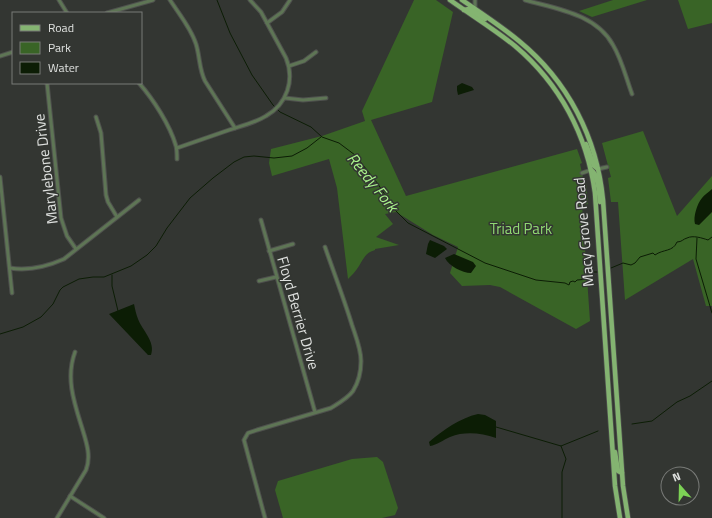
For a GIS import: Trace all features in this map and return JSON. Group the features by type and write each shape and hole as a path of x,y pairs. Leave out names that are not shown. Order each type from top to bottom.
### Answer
{"main road":[{"name":"Macy Grove Road","path":"450,0 514,45 534,64 557,92 575,123 584,147 591,170 595,193 616,494 620,518"},
{"name":"Macy Grove Road","path":"463,0 510,34 542,62 568,95 588,136 598,169 602,192 623,493 628,518"},
{"path":"464,10 470,10 510,34"},
{"path":"575,123 589,150 594,166 598,169"},
{"path":"591,170 596,176 605,229"},
{"path":"612,439 618,471 622,473"}],"street":[{"path":"59,0 66,12"},
{"path":"111,12 153,0"},
{"path":"170,0 193,36 196,44 199,66 205,81 235,128"},
{"path":"177,148 267,116 274,111 285,98 290,82 289,66 261,12 250,0"},
{"path":"267,23 282,12 290,0"},
{"path":"475,0 475,9"},
{"path":"525,0 575,14 592,22 601,29 609,38 615,49 632,94"},
{"path":"0,56 12,52"},
{"path":"289,66 304,61 316,52"},
{"name":"Marylebone Drive","path":"47,84 61,218 64,229 76,249"},
{"path":"140,84 165,121 177,148 177,159"},
{"path":"285,98 303,100 326,98"},
{"path":"96,117 101,133 106,195 108,202 117,217"},
{"path":"598,169 608,167"},
{"path":"582,172 591,170"},
{"path":"0,177 12,293"},
{"path":"10,268 40,268 64,259 139,200"},
{"name":"Floyd Berrier Drive","path":"261,220 315,412"},
{"path":"269,251 293,244"},
{"path":"265,518 244,440 248,433 331,408 352,392 361,368 357,340 325,247"},
{"path":"259,281 276,277"},
{"path":"56,518 86,470 89,456 87,442 71,384 72,362 76,352"},
{"path":"70,496 104,518"}],"green space":[{"name":"Triad Park","path":"414,0 436,0 453,12 432,102 371,120 406,196 577,149 582,163 580,164 584,182 586,182 588,204 582,205 590,321 576,329 500,287 490,285 462,286 450,273 458,247 433,235 396,212 385,214 393,224 376,237 399,245 375,249 369,253 365,256 348,279 337,188 329,159 272,176 269,163 271,149 322,136 365,121 362,111"},
{"path":"613,0 647,0 592,17 579,11"},
{"path":"678,0 712,0 712,23 688,29"},
{"path":"643,131 677,216 712,176 712,306 706,306 693,259 625,300 618,202 611,202 608,178 611,177 602,143"},
{"path":"377,457 383,462 398,508 395,515 382,518 283,518 275,490 278,481 352,459"}],"water":[{"path":"462,83 472,87 474,90 458,95 457,86"},
{"path":"712,189 712,212 699,225 695,224 695,214 699,204 703,197"},
{"path":"430,240 444,246 447,249 435,258 426,254"},
{"path":"454,254 473,262 476,266 471,273 464,272 449,264 445,258"},
{"path":"134,304 138,319 152,345 151,355 148,355 109,314"},
{"path":"478,414 485,415 496,421 496,438 467,433 450,437 438,444 430,446 429,442 458,421"}],"waterway":[{"name":"Reedy Fork","path":"217,0 230,33 252,75 273,105 280,112 311,127 322,137 339,143 355,155 378,184 394,209 408,223 485,263 536,280 565,283 569,285 570,282 573,281 575,282 577,280 590,279 593,272 599,272"},
{"name":"Reedy Fork","path":"0,334 23,327 41,317 53,304 63,287 79,279 104,277 131,266 147,255 156,246 167,228 190,198 234,162 244,157 254,156 274,158 292,156 307,148 321,137"},
{"name":"Reedy Fork","path":"611,268 623,263 631,265 640,257 653,253 655,255 670,249 677,242 689,237 698,237 708,240 712,237"},
{"path":"697,238 696,259 712,313"},
{"path":"112,275 112,286 118,311"},
{"path":"632,424 652,421 677,402 690,396 712,381"},
{"path":"496,427 561,446 598,431"},
{"path":"561,446 566,459 562,472 562,518"}]}
